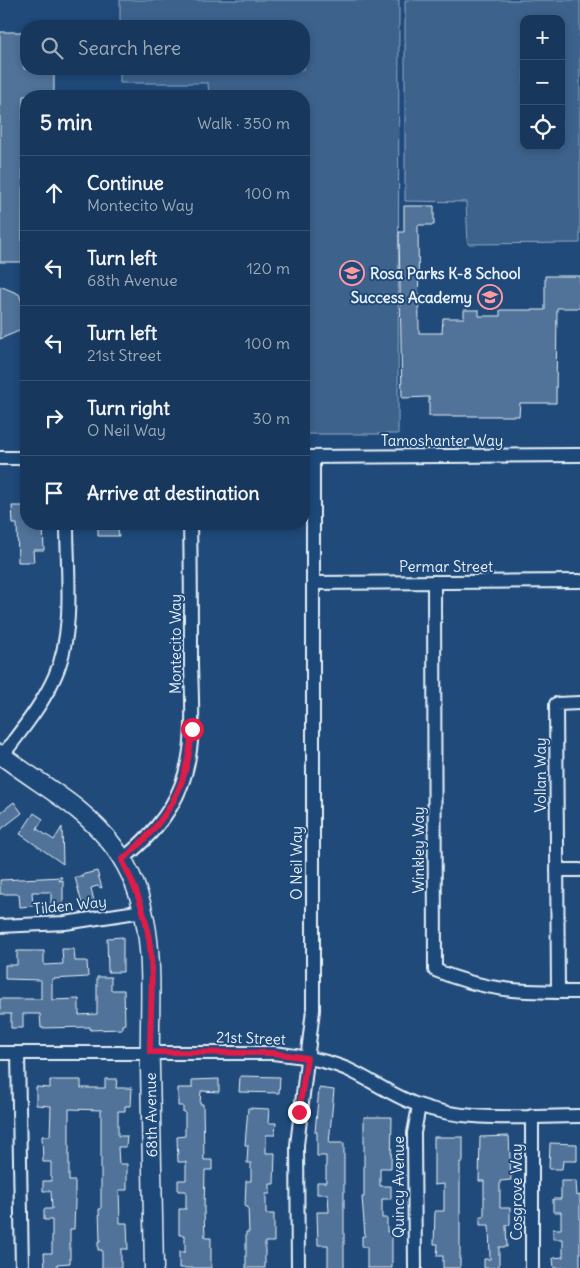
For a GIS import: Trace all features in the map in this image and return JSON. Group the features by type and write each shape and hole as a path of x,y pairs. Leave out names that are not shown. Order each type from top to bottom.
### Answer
{"street":[{"name":"Tamoshanter Way","path":"310,457 580,456"},
{"path":"0,458 20,458"},
{"name":"O Neil Way","path":"298,1268 297,1145 307,1058 312,1033 313,583 310,507"},
{"path":"1,756 47,693 62,657 67,621 67,530"},
{"name":"Montecito Way","path":"122,860 145,841 172,806 181,786 189,757 192,729 190,530"},
{"name":"Permar Street","path":"313,583 580,581"},
{"name":"Winkley Way","path":"434,582 435,970 482,987 524,992 580,992"},
{"name":"Vollan Way","path":"558,992 556,704 580,704"},
{"name":"68th Avenue","path":"1,756 50,787 87,816 122,860 143,911 151,957 150,1052 154,1268"},
{"path":"557,870 580,870"},
{"name":"Tilden Way","path":"0,926 65,923 143,911"},
{"name":"21st Street","path":"0,1053 273,1053 307,1058 346,1069 419,1106 457,1114 580,1116"},
{"path":"18,1053 22,1268"},
{"name":"Quincy Avenue","path":"415,1268 414,1132 419,1106"},
{"name":"Cosgrove Way","path":"532,1116 532,1268"}],"shaded area":[{"name":"Rosa Parks K-8 School","path":"120,0 399,0 398,434 310,434 310,90 209,90 208,83 120,83 120,75 310,75 310,20 120,20"},
{"path":"405,0 580,0 580,243 468,244 466,202 405,201"}],"building":[{"path":"0,32 20,32 20,75 54,75 54,90 20,90 20,262 0,262"},
{"path":"404,206 434,206 434,225 418,225 419,333 442,333 443,318 464,318 464,310 479,310 479,316 500,316 500,310 545,310 545,276 580,276 580,308 557,308 556,403 520,403 519,416 429,416 429,397 402,398 399,232 404,232"},
{"path":"0,286 19,294 20,328 19,331 0,339"},
{"path":"12,506 20,506 20,530 43,530 44,550 33,550 34,562 18,562 17,524 13,524"},
{"path":"98,530 118,530 119,536 98,536"},
{"path":"14,802 22,813 0,830 0,813"},
{"path":"34,813 43,819 37,829 54,840 62,827 63,864 20,834"},
{"path":"97,871 102,888 97,886 91,888 94,901 82,904 75,877 84,877 81,875"},
{"path":"62,877 59,881 63,880 63,906 51,906 51,892 32,892 33,906 20,907 19,894 0,894 0,880"},
{"path":"123,937 123,972 108,972 107,938"},
{"path":"62,949 74,949 75,961 87,961 88,977 52,979 52,1000 79,999 79,1015 97,1014 97,977 111,977 111,990 124,990 125,1024 122,1025 122,1029 90,1030 90,1027 41,1028 40,1014 23,1014 23,1028 11,1028 11,1014 0,1014 0,999 41,999 41,980 5,979 5,965 17,965 17,951 44,951 44,965 63,964"},
{"path":"240,1076 280,1077 279,1093 239,1092"},
{"path":"105,1079 117,1079 116,1088 132,1088 131,1106 125,1106 125,1111 118,1111 118,1136 127,1136 126,1147 118,1147 119,1164 127,1164 127,1190 119,1190 120,1223 127,1223 128,1249 121,1249 121,1268 102,1268 102,1250 98,1250 98,1241 100,1241 99,1209 101,1209 101,1110 69,1109 69,1181 75,1181 74,1229 70,1229 70,1263 57,1264 57,1268 45,1268 44,1253 52,1253 52,1220 44,1220 44,1209 52,1209 51,1191 43,1191 43,1181 51,1181 51,1162 43,1162 42,1136 50,1136 51,1106 36,1105 36,1087 50,1088 50,1080 81,1080 81,1088 105,1088"},
{"path":"219,1079 219,1092 201,1091 200,1104 203,1104 204,1160 212,1160 212,1170 205,1170 204,1210 205,1238 211,1238 211,1268 179,1268 179,1252 185,1252 185,1235 179,1235 179,1209 186,1209 186,1191 178,1191 178,1180 186,1180 186,1162 178,1162 177,1137 185,1136 185,1112 183,1112 183,1106 178,1106 178,1088 192,1088 192,1080"},
{"path":"319,1088 334,1090 329,1143 344,1143 344,1268 328,1268 328,1245 318,1245 317,1212 329,1212 328,1194 317,1194 317,1182 326,1182 326,1156 317,1156 317,1132 315,1132"},
{"path":"248,1108 269,1109 268,1123 276,1123 275,1135 266,1135 266,1153 275,1153 274,1184 270,1184 270,1194 266,1194 266,1214 274,1214 274,1242 265,1242 265,1268 246,1268 246,1232 249,1232 248,1207 245,1207 246,1181 251,1181 251,1163 247,1163 248,1145 245,1145"},
{"path":"364,1117 392,1117 391,1168 380,1168 380,1186 391,1186 391,1199 382,1199 382,1218 387,1218 387,1232 392,1232 392,1268 367,1268 367,1247 362,1247 362,1236 365,1236 362,1197 364,1197"},
{"path":"509,1136 511,1180 500,1181 500,1208 510,1208 510,1225 506,1225 507,1247 499,1247 499,1268 484,1268 484,1259 490,1259 489,1225 480,1225 480,1217 484,1217 484,1181 479,1181 480,1137"},
{"path":"434,1137 463,1137 463,1162 460,1162 460,1268 443,1268 443,1256 437,1256 438,1244 434,1244 435,1211 444,1211 444,1184 434,1185"},
{"path":"550,1143 577,1144 577,1161 563,1161 562,1169 549,1169"},
{"path":"561,1181 576,1181 577,1196 580,1195 580,1268 554,1268 553,1258 563,1257 563,1239 553,1239 553,1229 561,1229 561,1212 553,1212 553,1199 561,1199"}],"place":[{"name":"Rosa Parks K-8 School","path":"352,273"},
{"name":"Success Academy","path":"490,297"}],"route":[{"path":"192,729 186,771 172,806 145,841 122,860 136,888 148,934 151,957 150,1052 273,1053 307,1058 299,1112"}]}
